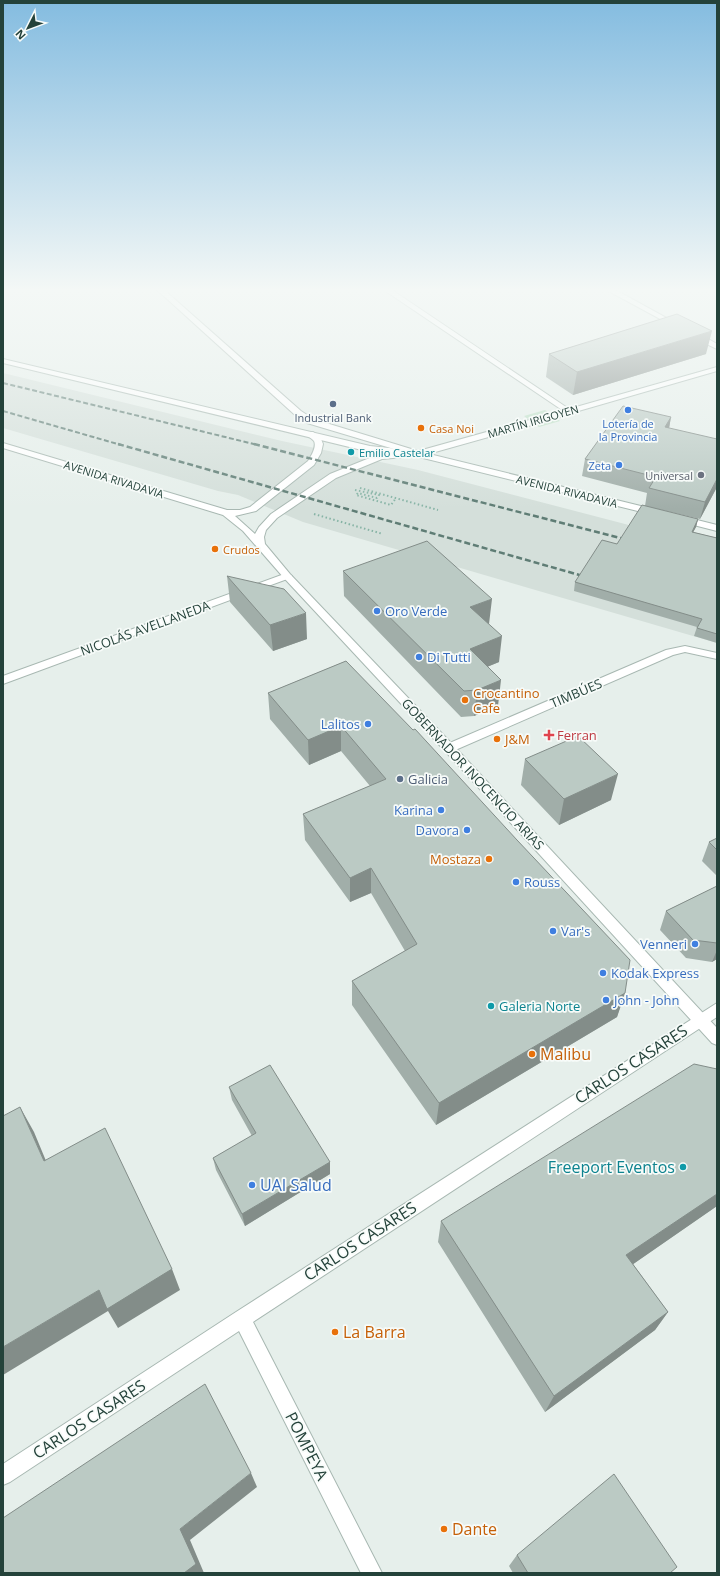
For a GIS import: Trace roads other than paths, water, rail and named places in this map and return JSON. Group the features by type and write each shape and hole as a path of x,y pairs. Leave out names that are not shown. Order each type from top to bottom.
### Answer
{"street":[{"name":"AVENIDA RIVADAVIA","path":"5,362 310,434 370,450 418,454"},
{"name":"AVENIDA RIVADAVIA","path":"240,362 298,413 310,421 418,454 717,528"},
{"path":"493,362 568,412"},
{"name":"MARTÍN IRIGOYEN","path":"418,454 717,369"},
{"path":"226,514 245,513 253,509 304,470 318,453 318,440 310,434"},
{"name":"AVENIDA RIVADAVIA","path":"3,445 226,514"},
{"path":"260,546 259,537 262,529 274,516 333,476 380,457 418,454"},
{"name":"GOBERNADOR INOCENCIO ARIAS","path":"226,514 246,529 287,576 449,748 717,1038"},
{"name":"NICOLÁS AVELLANEDA","path":"3,680 287,576"},
{"name":"TIMBÚES","path":"449,748 670,652 685,650 717,656"},
{"name":"CARLOS CASARES","path":"3,1476 242,1318 717,1009"},
{"name":"POMPEYA","path":"242,1318 372,1573"}],"railway":[{"path":"3,383 256,445"},
{"path":"3,411 121,445"},
{"path":"118,444 590,578"},
{"path":"256,445 632,541"}],"place":[{"name":"Industrial Bank","path":"333,404"},
{"name":"Lotería de la Provincia","path":"628,410"},
{"name":"Casa Noi","path":"421,428"},
{"name":"Emilio Castelar","path":"351,452"},
{"name":"Zeta","path":"619,465"},
{"name":"Universal","path":"701,475"},
{"name":"Crudos","path":"215,549"},
{"name":"Oro Verde","path":"377,611"},
{"name":"Di Tutti","path":"419,657"},
{"name":"Crocantino Cafe","path":"465,700"},
{"name":"Lalitos","path":"368,724"},
{"name":"Ferran","path":"549,735"},
{"name":"J&M","path":"497,739"},
{"name":"Galicia","path":"400,779"},
{"name":"Karina","path":"441,810"},
{"name":"Davora","path":"467,830"},
{"name":"Mostaza","path":"489,859"},
{"name":"Rouss","path":"516,882"},
{"name":"Var's","path":"553,931"},
{"name":"Venneri","path":"695,944"},
{"name":"Kodak Express","path":"603,973"},
{"name":"John - John","path":"606,1000"},
{"name":"Galeria Norte","path":"491,1006"},
{"name":"Malibu","path":"532,1054"},
{"name":"Freeport Eventos","path":"683,1167"},
{"name":"UAI Salud","path":"252,1185"},
{"name":"La Barra","path":"335,1332"},
{"name":"Dante","path":"444,1529"}]}
